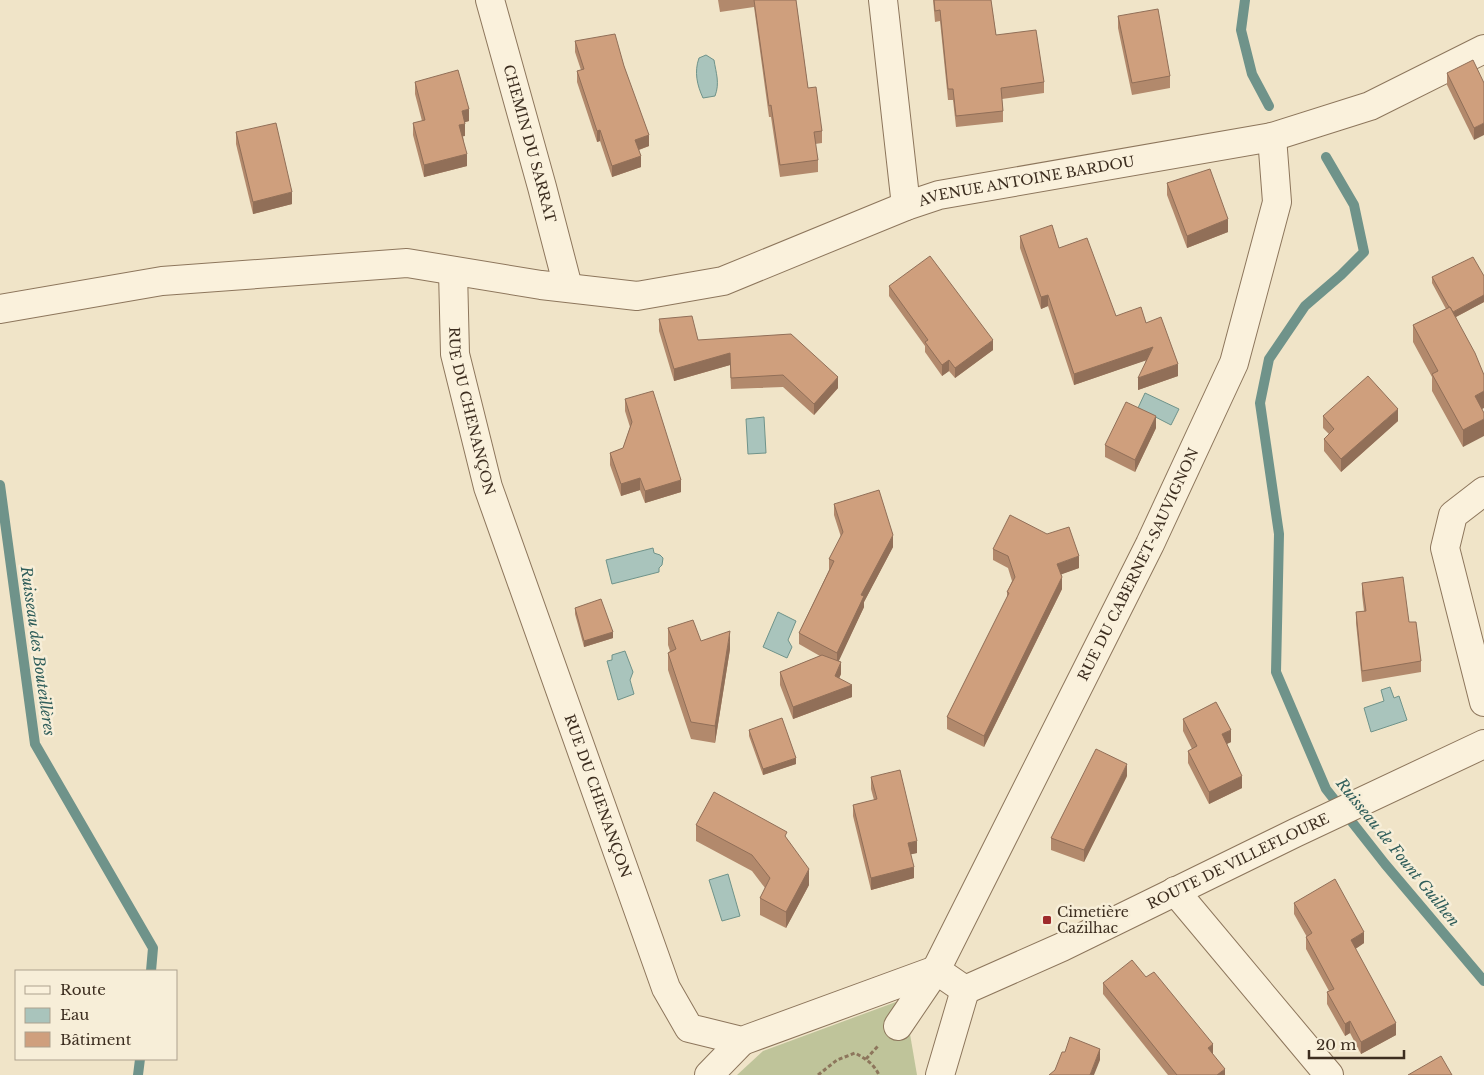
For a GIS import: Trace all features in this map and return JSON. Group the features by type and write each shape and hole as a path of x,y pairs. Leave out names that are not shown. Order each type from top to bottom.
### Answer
{"street":[{"name":"CHEMIN DU SARRAT","path":"490,0 568,287"},
{"path":"883,0 906,206"},
{"name":"AVENUE ANTOINE BARDOU","path":"0,309 162,281 407,263 541,285 637,296 723,281 906,206 939,195 1272,137 1370,106 1484,49"},
{"name":"RUE DU CABERNET-SAUVIGNON","path":"898,1026 936,970 1150,544 1234,363 1277,202 1272,137"},
{"name":"RUE DU CHENANÇON","path":"453,271 455,354 488,487 666,988 689,1028 742,1041"},
{"path":"1484,491 1453,515 1445,548 1484,702"},
{"name":"ROUTE DE VILLEFLOURE","path":"966,990 1062,947 1295,833 1484,744"},
{"path":"1175,891 1326,1074"},
{"path":"709,1075 742,1041 936,970 966,990 940,1075"}],"path":[{"path":"818,1075 837,1060 855,1053 876,1067 879,1075"}],"green space":[{"path":"904,999 917,1075 737,1075 763,1051"}],"water":[{"path":"706,55 714,60 717,87 715,96 703,98 696,73 699,58"},
{"path":"1145,393 1179,409 1171,425 1138,408"},
{"path":"764,417 766,453 748,454 746,419"},
{"path":"653,548 654,553 663,558 659,572 612,584 606,560"},
{"path":"778,612 796,621 788,640 792,647 787,658 763,647"},
{"path":"625,651 633,672 630,680 634,694 618,700 607,661 612,660 612,655"},
{"path":"1390,687 1394,698 1399,696 1407,720 1371,732 1364,708 1384,701 1381,690"},
{"path":"728,874 740,916 722,921 709,880"}],"building":[{"path":"754,0 796,0 808,88 816,87 822,131 814,132 818,160 780,165 771,105 769,106"},
{"path":"934,0 991,0 996,35 1036,30 1044,82 1001,88 1003,111 956,116 953,89 948,89 940,10 935,11"},
{"path":"1158,9 1170,76 1132,83 1118,16"},
{"path":"615,34 624,66 649,135 635,140 641,156 612,166 600,130 597,131 577,71 584,69 575,41"},
{"path":"1473,60 1484,83 1484,123 1474,128 1447,73"},
{"path":"458,70 469,109 462,111 465,124 459,125 467,154 424,165 413,123 425,120 415,82"},
{"path":"276,123 292,192 253,202 236,132"},
{"path":"1210,169 1228,219 1187,236 1167,183"},
{"path":"1052,225 1059,248 1087,238 1116,316 1141,307 1146,323 1161,317 1178,364 1138,378 1153,347 1074,374 1048,295 1041,297 1020,236"},
{"path":"930,256 993,340 955,368 949,360 942,365 925,342 928,340 889,286"},
{"path":"1473,257 1484,276 1484,295 1453,312 1432,277"},
{"path":"1450,307 1475,353 1484,375 1484,391 1475,396 1484,413 1484,419 1463,430 1432,374 1438,371 1413,325"},
{"path":"692,316 698,340 791,334 838,377 814,404 783,375 731,378 730,353 674,369 659,319"},
{"path":"1368,376 1398,409 1341,459 1324,439 1334,429 1323,416"},
{"path":"653,391 681,480 645,491 640,478 621,484 610,453 623,448 632,422 625,399"},
{"path":"1126,402 1156,416 1135,460 1105,445"},
{"path":"879,490 893,535 861,595 864,596 837,653 799,633 834,561 829,559 843,532 834,504"},
{"path":"1010,515 1047,534 1069,527 1079,556 1057,564 1062,577 984,736 947,717 1009,593 1007,592 1015,577 1008,556 993,549"},
{"path":"1403,577 1409,622 1416,622 1421,661 1362,671 1356,612 1366,611 1362,583"},
{"path":"601,599 613,632 584,641 575,608"},
{"path":"693,620 701,641 730,631 715,726 691,722 668,653 676,649 668,628"},
{"path":"822,655 841,662 835,676 852,685 793,707 780,672"},
{"path":"1216,702 1231,730 1222,734 1242,776 1209,792 1188,751 1197,746 1183,719"},
{"path":"782,718 796,758 763,769 749,730"},
{"path":"1096,749 1127,764 1084,850 1051,838"},
{"path":"900,770 917,841 908,843 914,867 871,878 853,805 877,799 871,777"},
{"path":"714,792 787,832 785,836 809,869 786,912 760,898 770,878 752,855 696,825"},
{"path":"1335,879 1364,932 1351,940 1396,1023 1361,1042 1350,1021 1345,1024 1327,992 1334,989 1306,937 1312,933 1294,903"},
{"path":"1132,960 1146,977 1154,972 1213,1044 1208,1048 1225,1069 1217,1075 1177,1075 1103,983"},
{"path":"1070,1037 1100,1049 1090,1075 1049,1075 1055,1070 1062,1052 1065,1052"},
{"path":"1441,1056 1452,1075 1408,1075"}],"waterway":[{"name":"Ruisseau de Fount Guilhen","path":"1245,0 1241,30 1252,74 1269,106"},
{"name":"Ruisseau de Fount Guilhen","path":"1326,157 1354,205 1364,252 1305,306 1269,359 1260,403 1279,534 1276,672 1326,789 1385,864 1484,981"},
{"name":"Ruisseau des Bouteillères","path":"0,485 35,744 153,948 151,970"},
{"name":"Ruisseau des Bouteillères","path":"138,1075 140,1060"}],"place":[{"name":"Cimetière Cazilhac","path":"1047,920"}]}
